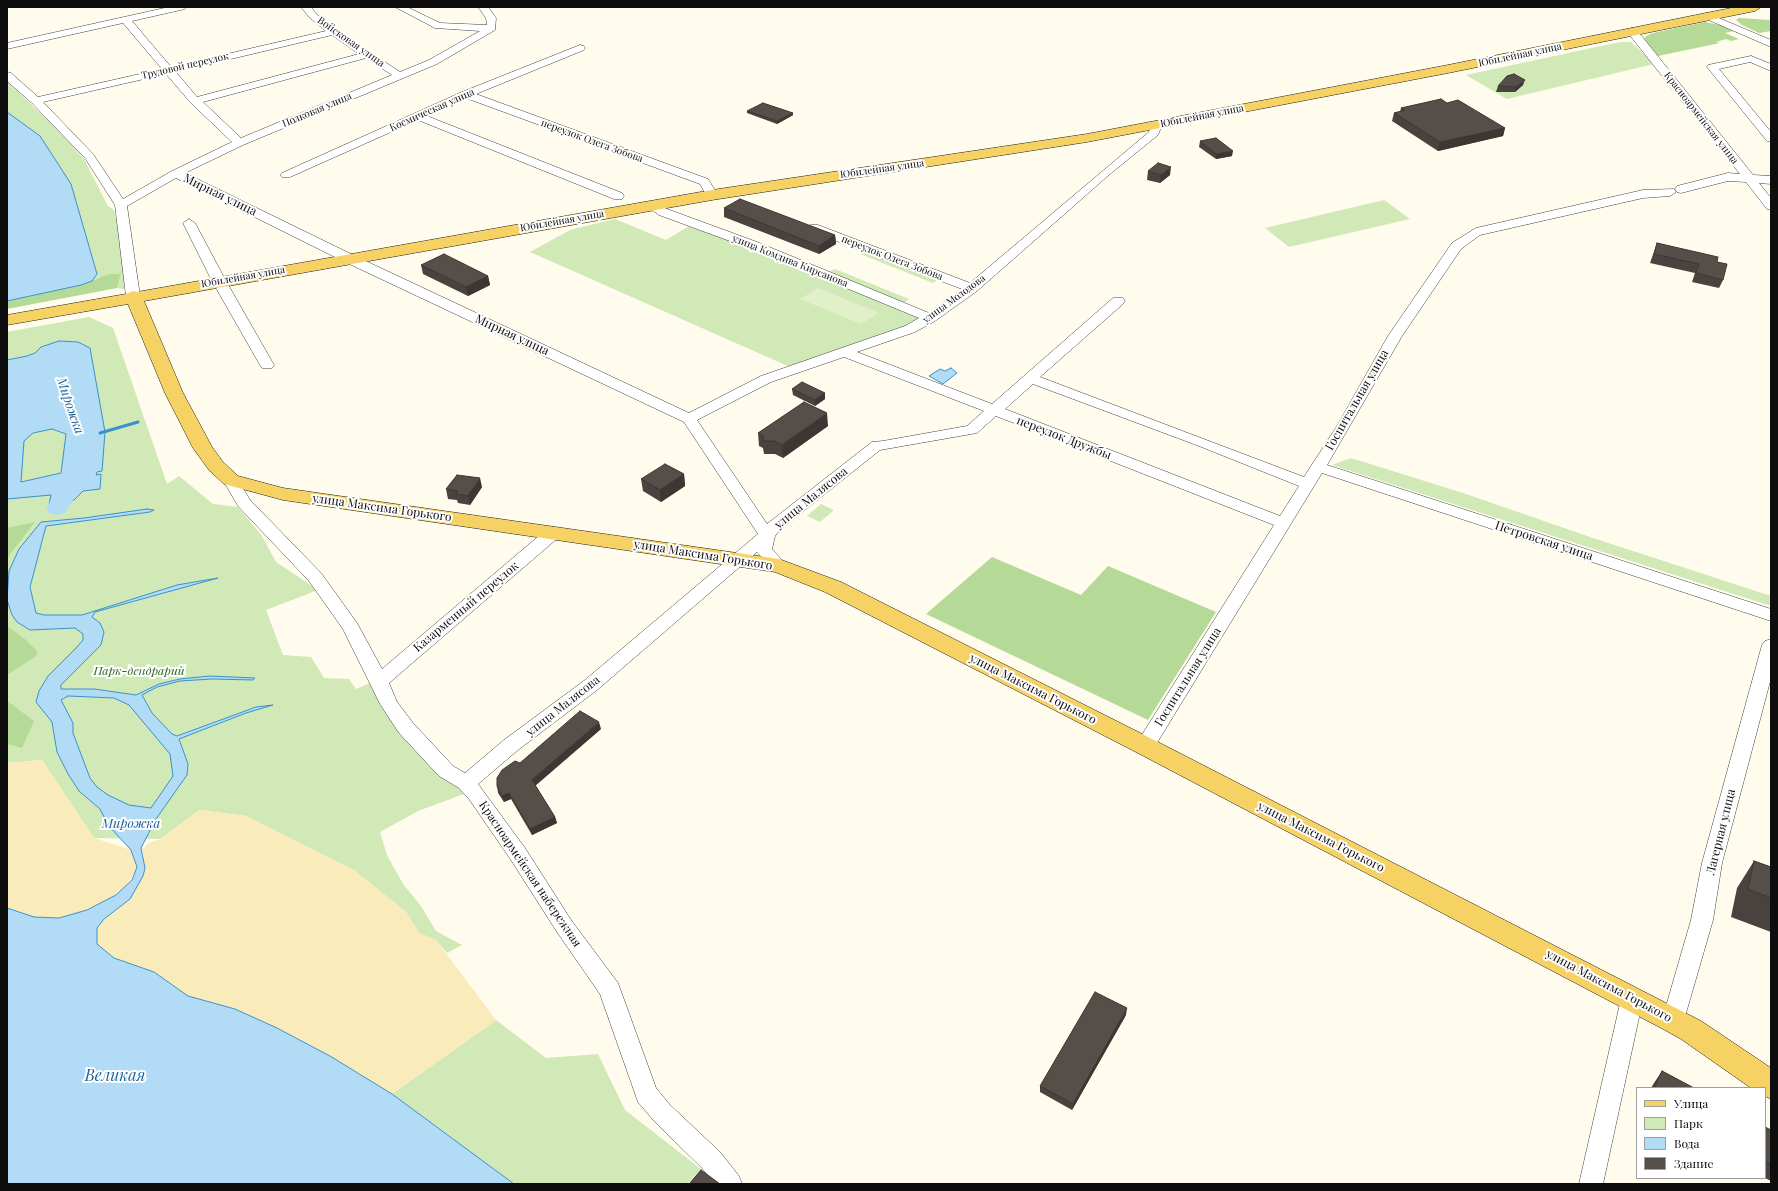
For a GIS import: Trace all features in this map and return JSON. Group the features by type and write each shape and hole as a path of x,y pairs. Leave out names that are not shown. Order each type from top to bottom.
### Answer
{"main road":[{"path":"1687,7 1710,12"},
{"name":"Юбилейная улица","path":"1690,7 1710,12"},
{"name":"Юбилейная улица","path":"7,320 133,296 651,205 1087,138 1484,62 1632,31 1710,12 1755,7"},
{"name":"Красноармейская набережная","path":"133,296 181,407 216,466 231,480"},
{"name":"улица Максима Горького","path":"231,480 283,494 779,566 834,587 1145,746 1673,1020 1691,1030 1771,1085"}],"street":[{"path":"7,46 125,19 146,10 182,7"},
{"name":"Войсковая улица","path":"306,7 313,16 334,32 398,75"},
{"path":"400,7 438,26 492,28 491,18 483,7"},
{"path":"1710,12 1754,37 1771,44"},
{"path":"125,19 195,101 239,143"},
{"name":"Полковая улица","path":"121,204 176,173 239,143 398,75 433,62 492,28"},
{"name":"Красноармейская улица","path":"1632,31 1771,206"},
{"name":"Трудовой переулок","path":"36,101 334,32"},
{"path":"1754,37 1771,33"},
{"name":"Космическая улица","path":"286,175 466,94 580,48"},
{"path":"195,101 367,55"},
{"path":"1771,68 1751,59 1712,67 1766,128 1771,139"},
{"name":"Красноармейская набережная","path":"7,76 36,101 90,156 121,204 133,296"},
{"name":"переулок Олега Зобова","path":"466,94 704,182 712,195"},
{"path":"418,116 618,196"},
{"name":"улица Молодова","path":"688,419 766,379 910,329 930,318 972,288 1106,172 1154,134 1156,125"},
{"name":"Мирная улица","path":"176,173 348,258 688,419"},
{"name":"Госпитальная улица","path":"1145,746 1344,426 1396,336 1456,246 1476,232 1643,194 1676,190 1728,177 1771,180"},
{"name":"улица Комдива Кирсанова","path":"651,205 663,212 753,245 930,318"},
{"path":"189,223 219,281 267,365"},
{"name":"переулок Олега Зобова","path":"803,224 972,288"},
{"name":"улица Малясова","path":"466,783 512,745 591,685 767,535 775,525 877,445 883,446 972,430 1118,301"},
{"name":"переулок Дружбы","path":"845,352 1284,523"},
{"path":"1030,378 1204,443 1308,484"},
{"path":"688,419 767,535 764,550 779,566"},
{"name":"Петровская улица","path":"1318,467 1771,615"},
{"name":"Красноармейская набережная","path":"231,480 244,503 316,578 351,627 379,681 389,704 406,728 446,771 466,783 476,794 518,854 564,926 610,990 646,1094 662,1113 711,1160 730,1184"},
{"name":"Казарменный переулок","path":"379,681 553,533"},
{"name":"Лагерная улица","path":"1673,1020 1702,920 1712,863 1771,645"},
{"path":"1591,1184 1632,999"}],"green space":[{"path":"1739,18 1771,20 1771,31 1759,33 1742,25 1736,20"},
{"path":"1705,22 1720,25 1734,31 1725,33 1739,39 1731,41 1726,39 1716,42 1720,43 1658,56 1644,39 1646,36 1653,33"},
{"path":"1620,42 1631,42 1654,64 1507,99 1466,75"},
{"path":"7,81 62,134 84,159 108,206 114,210 127,272 124,289 117,288 121,274 98,278 92,281 97,274 90,254 40,137 7,112"},
{"path":"1384,200 1410,219 1289,247 1265,228"},
{"path":"615,219 666,240 689,226 740,243 919,318 905,327 790,367 530,252 570,230"},
{"path":"869,249 942,277 933,283 860,254"},
{"path":"835,269 909,299 899,306 823,274"},
{"path":"109,274 121,274 117,288 7,309 7,301 81,285"},
{"path":"818,288 879,313 861,324 800,299"},
{"name":"Парк-дендрарий","path":"89,317 113,328 167,484 179,476 213,504 238,507 262,536 276,562 318,590 266,610 283,655 311,657 324,678 349,679 356,689 375,681 464,794 418,811 380,832 387,855 403,884 421,906 436,931 462,945 447,953 436,940 419,933 406,912 355,871 246,816 200,810 160,839 94,838 42,760 7,763 7,332"},
{"path":"1351,458 1463,493 1590,537 1771,596 1771,606 1332,465"},
{"path":"821,504 834,510 820,522 807,516"},
{"path":"35,522 7,558 7,528"},
{"path":"992,557 1081,595 1108,566 1216,612 1148,720 926,614"},
{"path":"7,626 26,640 37,651 36,656 7,675"},
{"path":"7,701 34,721 22,748 7,744"},
{"path":"496,1020 546,1058 598,1054 625,1110 701,1169 687,1184 514,1184 392,1094"}],"sand":[{"path":"42,760 94,838 131,850 137,868 127,885 108,901 87,910 59,918 34,917 7,908 7,763"},
{"path":"200,810 246,816 355,871 406,912 419,933 436,940 496,1020 392,1094 330,1056 277,1028 235,1009 188,996 154,972 114,958 97,944 97,928 104,919 130,899 144,857 142,849 149,843 160,839"}],"water":[{"path":"7,112 40,136 71,184 97,274 92,281 81,285 7,301"},
{"path":"59,341 78,342 90,348 105,432 102,471 97,472 96,475 101,474 100,489 83,491 74,500 49,505 51,495 7,499 7,360 35,353 41,347","holes":["52,429 66,434 61,473 21,482 24,441 33,433"]},
{"path":"951,368 957,373 943,384 929,376 940,369 945,371"},
{"name":"Великая","path":"147,509 154,510 150,512 46,526 30,587 36,613 44,615 82,615 177,585 218,578 95,612 92,617 100,623 104,632 101,645 61,685 61,689 94,689 136,695 159,684 180,679 210,676 255,678 253,680 212,679 180,681 157,687 142,695 152,713 172,734 177,736 256,707 273,705 246,713 179,739 188,764 187,775 156,819 141,848 145,868 143,876 130,899 104,919 97,928 97,944 114,958 154,972 188,996 235,1009 277,1028 330,1056 392,1094 514,1184 7,1184 7,908 34,917 59,918 87,910 116,895 132,880 137,867 131,850 108,825 100,809 79,791 68,774 57,752 52,722 36,702 39,691 48,676 83,640 83,634 75,628 30,630 17,622 12,615 7,600 9,571 19,549 41,522 84,518","holes":["68,696 114,698 129,705 170,754 173,776 151,808 129,805 108,795 97,787 90,778 73,733 73,723 61,700"]}],"building":[{"path":"1514,74 1525,80 1516,87 1498,86 1507,76"},
{"path":"1441,99 1447,103 1458,100 1505,128 1440,142 1394,113 1405,110 1401,108"},
{"path":"763,103 793,113 777,121 747,111"},
{"path":"1216,138 1233,151 1216,154 1200,141"},
{"path":"1158,163 1171,167 1161,175 1148,171"},
{"path":"740,199 835,235 819,246 724,208"},
{"path":"1657,243 1718,257 1717,262 1727,264 1723,280 1696,273 1699,264 1654,254"},
{"path":"444,254 488,276 466,287 421,265"},
{"path":"802,382 825,393 815,400 792,389"},
{"path":"804,402 827,413 782,445 774,441 763,441 763,436 758,433"},
{"path":"665,464 684,474 660,490 641,479"},
{"path":"457,475 480,478 468,496 456,494 458,491 446,489"},
{"path":"580,711 599,722 532,780 555,817 530,829 509,793 502,796 497,786 497,778 502,770 515,761 520,763"},
{"path":"1754,861 1771,867 1771,898 1748,889"},
{"path":"1095,992 1127,1008 1073,1104 1040,1086"},
{"path":"1662,1071 1692,1087 1654,1087"},
{"path":"1766,1128 1771,1130 1771,1164 1766,1162"},
{"path":"701,1170 720,1184 689,1184"}],"waterway":[{"path":"100,433 138,422"},
{"name":"Мирожка","path":"57,508 78,475"}]}
